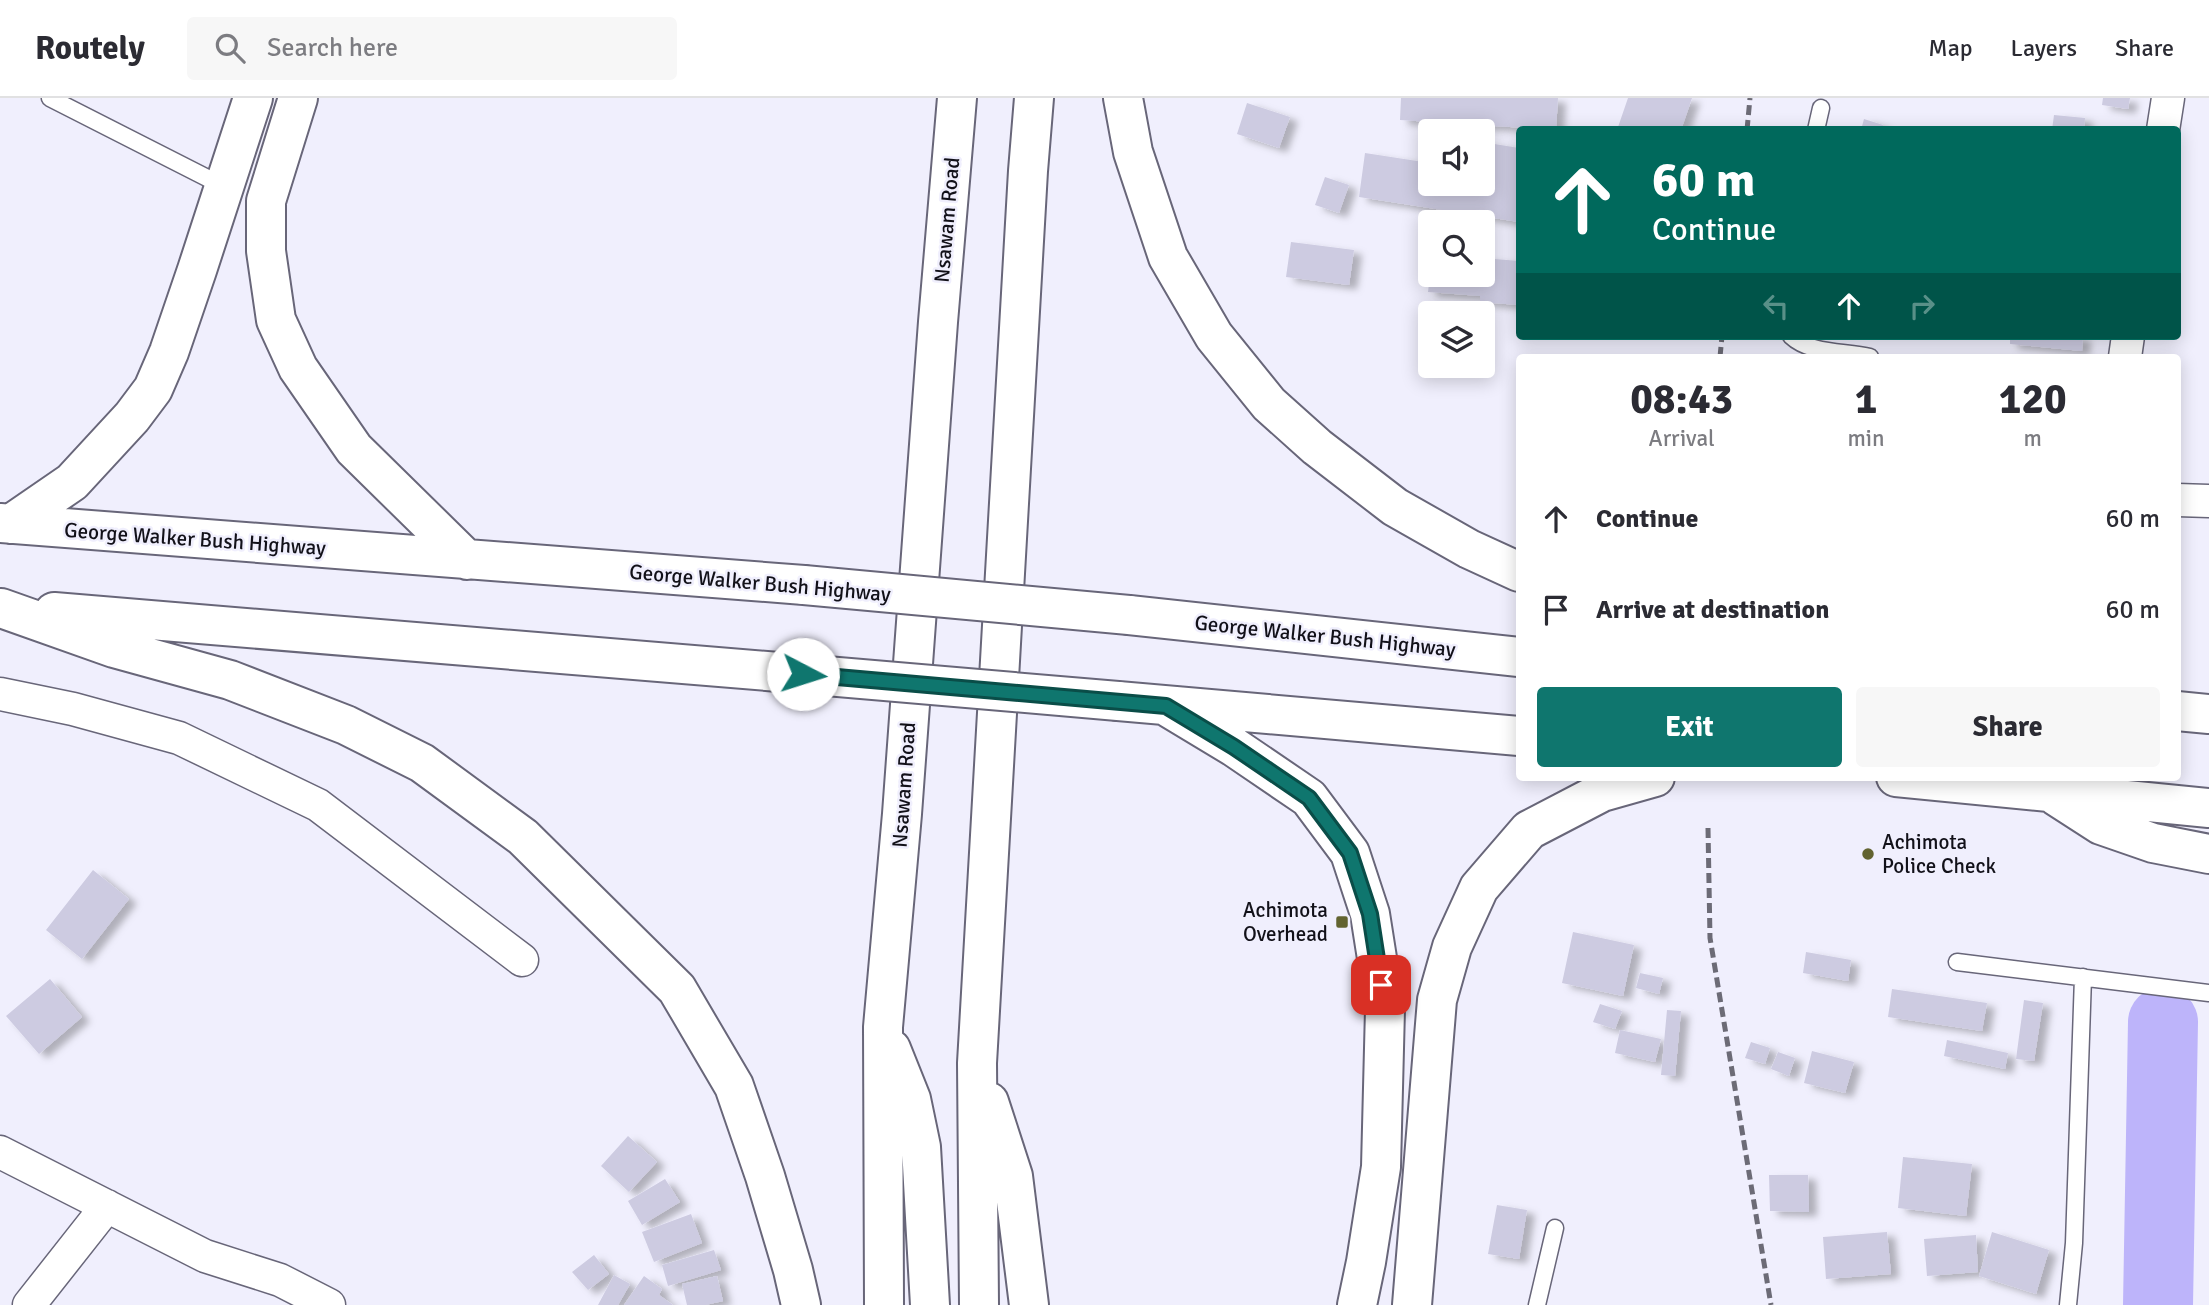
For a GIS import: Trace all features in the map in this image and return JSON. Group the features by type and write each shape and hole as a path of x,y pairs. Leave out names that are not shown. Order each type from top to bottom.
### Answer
{"highway":[{"path":"6,524 72,482 132,417 153,388 169,352 253,98"},
{"path":"298,98 266,201 267,251 276,320 298,368 354,449 467,560"},
{"name":"Nsawam Road","path":"884,1305 883,1027 957,98"},
{"path":"979,1305 977,1063 1034,98"},
{"path":"1123,98 1133,152 1168,257 1214,336 1269,404 1317,447 1395,507 1469,549 1516,571"},
{"name":"George Walker Bush Highway","path":"6,524 804,585 1129,615 1516,657"},
{"path":"1,608 1516,736"},
{"path":"1,608 114,648 230,680 346,725 422,763 523,837 677,989 734,1086 765,1176 801,1305"},
{"path":"1166,706 1234,747 1309,798 1350,853 1370,914 1385,1009 1381,1167 1357,1305"},
{"path":"2181,711 2209,714"},
{"path":"1412,1305 1437,1000 1457,935 1479,888 1528,830 1602,792 1641,781"},
{"path":"1935,781 2209,807"},
{"path":"2052,793 2101,825 2153,843 2209,854"},
{"path":"883,1027 911,1099 921,1147 930,1305"},
{"path":"977,1063 1013,1176 1029,1305"}],"street":[{"path":"2164,126 2168,98"},
{"path":"2181,500 2209,501"},
{"path":"0,694 73,709 179,738 318,805 522,960"},
{"path":"0,1153 205,1256 280,1280 329,1305"},
{"path":"29,1305 107,1206"}],"lane":[{"path":"50,98 225,187"},
{"path":"1817,126 1821,108"},
{"path":"1798,340 1811,348 1858,354"},
{"path":"1957,962 2209,993"},
{"path":"2068,1305 2074,1243 2083,977"},
{"path":"1536,1305 1555,1228"}],"building":[{"path":"1401,98 1558,98 1556,126 1495,126 1495,119 1418,119 1418,121 1400,120"},
{"path":"1628,98 1692,98 1682,126 1618,126"},
{"path":"2103,98 2130,98 2128,109 2102,105"},
{"path":"1247,103 1290,117 1279,148 1237,134"},
{"path":"2054,115 2085,118 2084,126 2053,126"},
{"path":"1864,119 1883,125 1883,126 1862,126"},
{"path":"1495,144 1516,148 1516,222 1495,218 1495,210 1442,210 1359,197 1365,153 1418,161 1418,196 1495,196"},
{"path":"1325,177 1349,185 1339,213 1315,205"},
{"path":"1291,242 1354,250 1349,285 1286,277"},
{"path":"1495,259 1516,261 1516,305 1480,301 1480,296 1428,292 1429,287 1495,287"},
{"path":"2010,340 2083,340 2082,351 2010,344"},
{"path":"93,870 129,899 82,959 46,930"},
{"path":"1573,932 1634,945 1623,996 1562,983"},
{"path":"1806,952 1851,960 1848,981 1803,973"},
{"path":"1640,973 1663,978 1659,994 1636,988"},
{"path":"50,979 82,1017 39,1054 6,1016"},
{"path":"1892,989 1987,1003 1982,1031 1888,1017"},
{"path":"2024,1000 2043,1003 2034,1061 2016,1059"},
{"path":"1600,1004 1622,1011 1615,1029 1593,1022"},
{"path":"1667,1010 1681,1011 1675,1076 1661,1075"},
{"path":"1620,1030 1661,1039 1655,1062 1615,1053"},
{"path":"1947,1040 2008,1053 2005,1069 1944,1056"},
{"path":"1751,1042 1770,1048 1765,1064 1745,1058"},
{"path":"1812,1051 1854,1062 1845,1093 1804,1083"},
{"path":"1778,1052 1795,1058 1789,1076 1771,1069"},
{"path":"628,1136 657,1162 629,1192 601,1166"},
{"path":"1903,1157 1972,1164 1966,1216 1898,1208"},
{"path":"1769,1175 1808,1175 1809,1212 1770,1211"},
{"path":"665,1179 680,1202 642,1225 628,1201"},
{"path":"1497,1205 1527,1210 1519,1259 1488,1254"},
{"path":"691,1214 702,1243 654,1262 642,1232"},
{"path":"1887,1232 1891,1274 1826,1279 1823,1237"},
{"path":"1992,1232 2049,1250 2036,1294 1979,1276"},
{"path":"1976,1235 1978,1272 1927,1276 1924,1239"},
{"path":"714,1250 721,1270 668,1286 662,1265"},
{"path":"594,1255 609,1274 588,1290 572,1272"},
{"path":"614,1275 630,1284 618,1305 598,1305"},
{"path":"644,1276 662,1289 659,1295 673,1305 624,1305"},
{"path":"717,1276 723,1301 687,1305 682,1284"}],"waterway":[{"path":"2158,1305 2163,1022"}],"railway":[{"path":"1747,126 1750,98"},
{"path":"1720,354 1722,340"},
{"path":"1708,828 1710,938 1771,1305"}],"place":[{"name":"Achimota Police Check","path":"1868,854"},
{"name":"Achimota Overhead","path":"1342,922"}],"route":[{"path":"803,674 1166,706 1234,747 1309,798 1350,853 1370,914 1381,985"}]}
